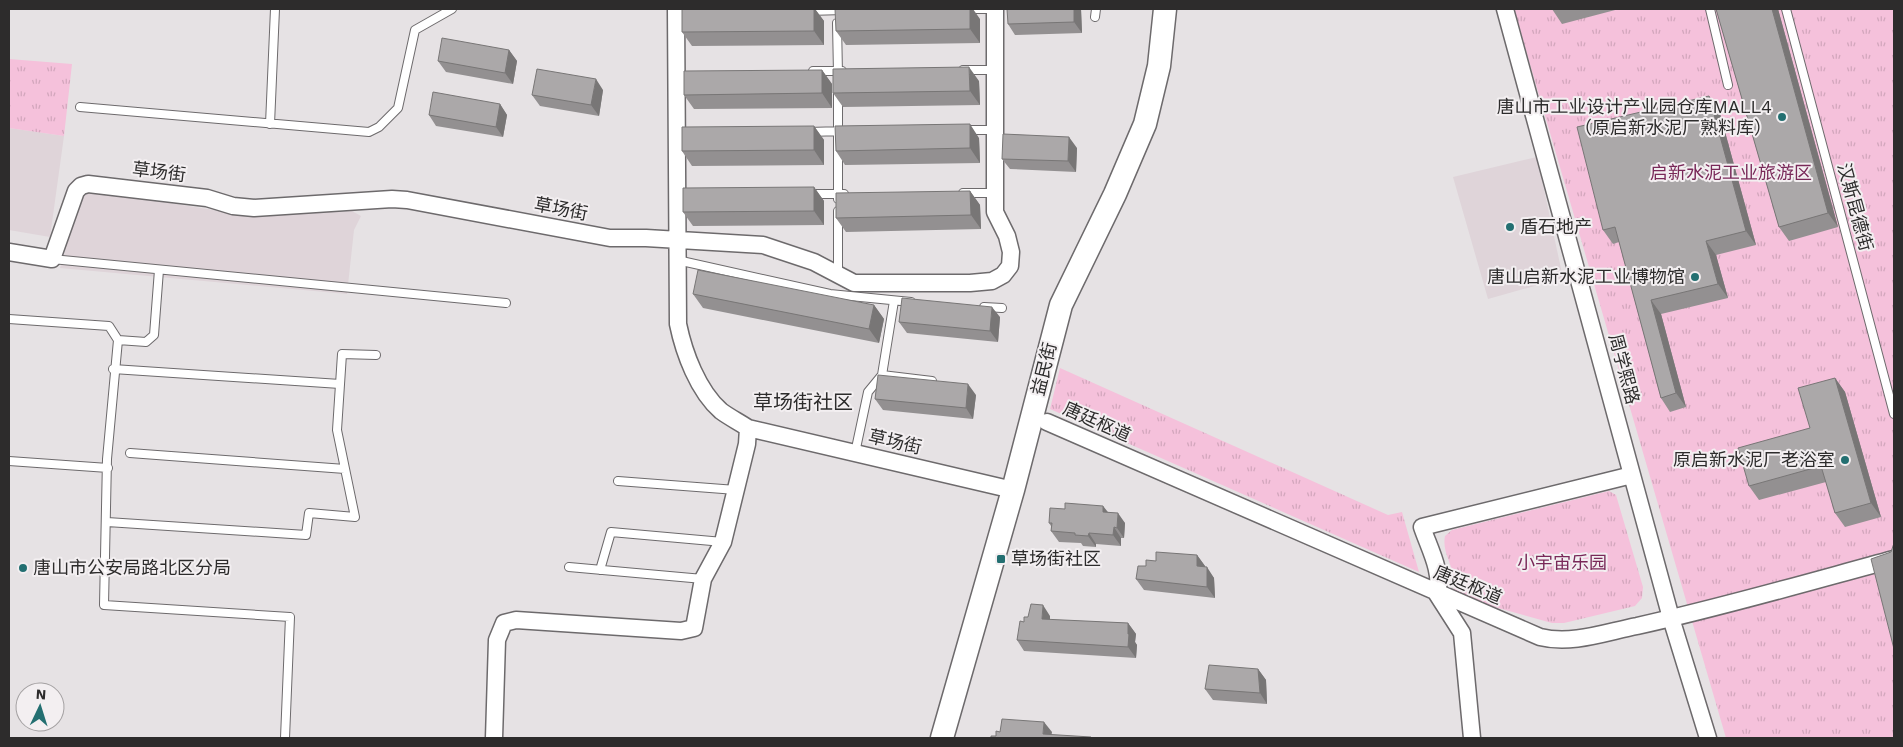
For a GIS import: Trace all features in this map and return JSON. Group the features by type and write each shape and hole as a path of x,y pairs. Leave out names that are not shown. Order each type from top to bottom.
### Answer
{"street":[{"path":"679,11 681,195 676,241 763,245 814,262 854,282 970,283 992,281 1003,275 1010,266 1011,252 1007,236 995,212 996,9"},
{"name":"益民街","path":"942,738 1013,490 1061,305 1115,194 1145,124 1159,66 1166,9"},
{"name":"周学熙路","path":"1505,9 1671,618 1708,738"},
{"name":"草场街","path":"52,259 76,191 81,186 88,184 207,198 233,206 254,208 392,199 406,200 610,238 646,238 676,241 678,324 685,355 703,387 720,410 748,428 1013,490"},
{"path":"9,252 52,259"},
{"name":"唐廷枢道","path":"1047,422 1437,594 1540,637 1553,640 1572,640 1671,618 1894,559"},
{"path":"494,738 497,640 504,623 516,620 681,631 694,628 703,578 723,542 747,444 748,428"},
{"path":"1472,738 1462,633 1437,594 1440,583 1438,573 1422,527 1632,475"}],"lane":[{"path":"270,124 275,9"},
{"path":"80,107 369,132 379,127 398,108 415,30 452,9"},
{"path":"956,10 996,9"},
{"path":"1710,9 1728,85"},
{"name":"汉斯昆德街","path":"1786,9 1894,414"},
{"path":"837,10 838,275"},
{"path":"799,11 857,10"},
{"path":"956,70 995,70"},
{"path":"800,72 847,71"},
{"path":"955,130 994,130"},
{"path":"800,132 857,131"},
{"path":"955,193 994,193"},
{"path":"800,194 857,194"},
{"path":"52,259 506,303"},
{"path":"677,260 830,294 923,303"},
{"path":"118,340 146,342 154,335 159,270"},
{"path":"855,453 868,392 882,375 894,301"},
{"path":"972,306 1002,308"},
{"path":"9,319 109,326 118,340 114,369 108,468 104,605 290,617 285,738"},
{"path":"107,522 306,536 309,513 354,517 338,430 342,354 376,355"},
{"path":"114,369 340,384"},
{"path":"882,375 945,382"},
{"path":"130,453 345,468"},
{"path":"9,462 108,468"},
{"path":"618,481 736,490"},
{"path":"600,570 611,532 723,542"},
{"path":"568,567 703,578"}],"shaded area":[{"path":"9,128 64,136 50,237 9,230"},
{"name":"盾石地产","path":"1537,157 1563,278 1488,299 1453,177"},
{"path":"93,191 233,213 268,214 352,211 361,216 354,230 347,294 60,268 82,196"}],"green space":[{"name":"启新水泥工业旅游区","path":"1514,9 1894,9 1894,738 1726,738"},
{"path":"9,59 72,64 64,136 9,128"},
{"path":"1060,368 1388,515 1402,512 1419,572 1050,409"},
{"name":"小宇宙乐园","path":"1609,491 1616,495 1643,587 1642,598 1635,606 1564,623 1552,623 1456,596 1444,541 1445,536 1452,530"}],"building":[{"path":"682,9 814,9 814,31 682,32"},
{"path":"835,9 970,9 970,29 836,31"},
{"path":"1007,9 1074,9 1074,22 1008,24"},
{"name":"唐山市工业设计产业园仓库MALL4 （原启新水泥厂熟料库）","path":"1716,9 1772,9 1828,213 1779,227"},
{"path":"442,38 509,50 505,73 438,61"},
{"path":"969,67 970,91 833,93 833,69"},
{"path":"537,69 596,79 591,105 532,95"},
{"path":"822,70 822,93 684,95 684,71"},
{"path":"433,92 500,104 496,127 429,115"},
{"name":"唐山启新水泥工业博物馆","path":"1709,96 1746,231 1706,241 1718,284 1651,300 1676,393 1661,398 1615,227 1603,230 1577,127"},
{"path":"970,124 970,148 836,151 835,126"},
{"path":"814,126 814,150 682,151 682,127"},
{"path":"1003,134 1069,137 1068,161 1002,159"},
{"path":"814,187 814,211 683,212 683,188"},
{"path":"970,191 971,215 836,218 836,193"},
{"path":"698,270 874,305 869,329 693,294"},
{"path":"902,298 992,307 990,331 899,322"},
{"path":"878,375 968,384 966,408 875,399"},
{"path":"1835,378 1871,503 1835,513 1821,466 1749,486 1738,448 1810,428 1798,388"},
{"path":"1065,503 1103,506 1103,512 1118,513 1117,528 1114,527 1113,535 1089,533 1088,536 1051,531 1052,523 1049,523 1050,508 1065,509"},
{"path":"1894,543 1894,649 1871,559 1891,552"},
{"path":"1156,552 1197,555 1197,566 1207,567 1207,587 1136,579 1138,566 1146,566 1146,560 1156,561"},
{"path":"1031,604 1043,605 1042,619 1128,623 1128,647 1017,640 1020,621 1024,622 1024,617 1028,617"},
{"path":"1209,665 1258,669 1260,693 1205,689"},
{"path":"1002,719 1044,722 1043,734 1091,738 991,738 991,736 996,736 996,731 1000,732"}],"place":[{"name":"唐山市工业设计产业园仓库MALL4 （原启新水泥厂熟料库）","path":"1782,117"},
{"name":"盾石地产","path":"1510,227"},
{"name":"唐山启新水泥工业博物馆","path":"1695,277"},
{"name":"原启新水泥厂老浴室","path":"1845,460"},
{"name":"草场街社区","path":"1001,559"},
{"name":"唐山市公安局路北区分局","path":"23,568"}],"district":[{"name":"草场街社区","path":"803,402"}]}
